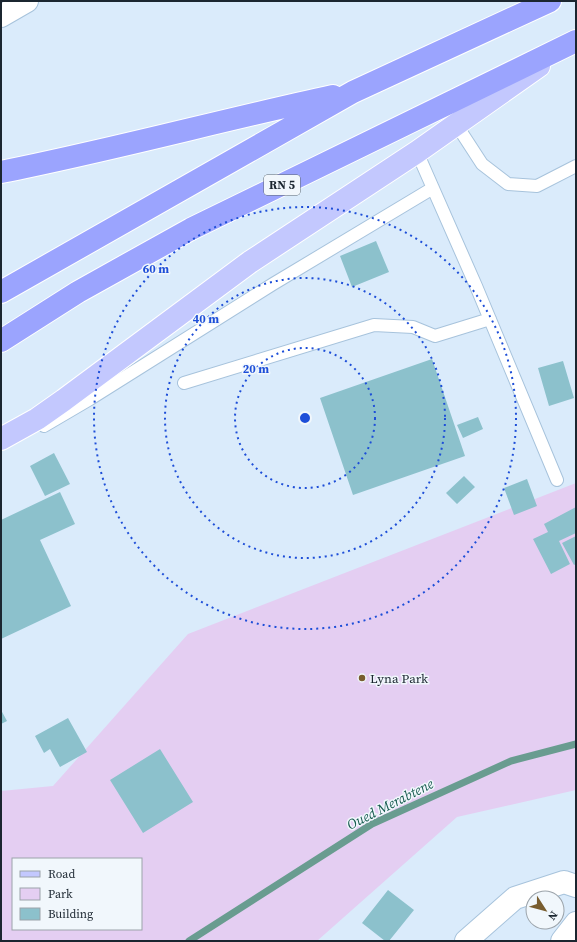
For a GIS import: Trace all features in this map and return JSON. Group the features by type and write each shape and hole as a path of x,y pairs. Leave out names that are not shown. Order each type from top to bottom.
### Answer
{"highway":[{"path":"1,292 353,92 550,1"},
{"name":"RN 5","path":"1,341 78,292 191,228 574,43"},
{"path":"1,172 68,159 251,114 353,92"}],"main road":[{"path":"1,439 36,419 64,400 250,262 417,152 574,43"}],"street":[{"path":"1,16 27,1"},
{"path":"466,941 515,898 564,882 576,886"},
{"path":"562,941 576,923"}],"lane":[{"path":"456,124 482,164 508,184 537,186 576,166"},
{"path":"417,152 490,319 557,480"},
{"path":"1,451 90,399 273,284 433,188"},
{"path":"184,383 374,325 413,327 435,336 490,319"}],"green space":[{"name":"Lyna Park","path":"576,483 576,790 457,817 317,941 1,941 1,791 53,786 188,634"}],"building":[{"path":"376,241 389,272 352,287 340,256"},
{"path":"432,359 465,456 353,495 320,398"},
{"path":"563,361 574,398 549,406 538,368"},
{"path":"478,417 483,429 463,438 457,425"},
{"path":"54,453 70,484 45,496 30,466"},
{"path":"464,476 475,487 457,504 446,493"},
{"path":"527,479 537,506 514,515 504,488"},
{"path":"60,492 75,524 40,540 71,606 1,639 1,520"},
{"path":"576,507 576,533 559,541 570,564 551,574 533,539 548,532 544,524"},
{"path":"576,536 576,564 574,565 562,543"},
{"path":"1,710 7,721 1,724"},
{"path":"68,718 87,752 60,767 50,749 44,753 35,736"},
{"path":"160,749 193,802 143,833 110,780"},
{"path":"388,890 414,910 389,941 385,941 362,923"}],"waterway":[{"name":"Oued Merabtene","path":"189,941 372,824 511,761 576,744"}],"place":[{"name":"Lyna Park","path":"362,678"}]}
